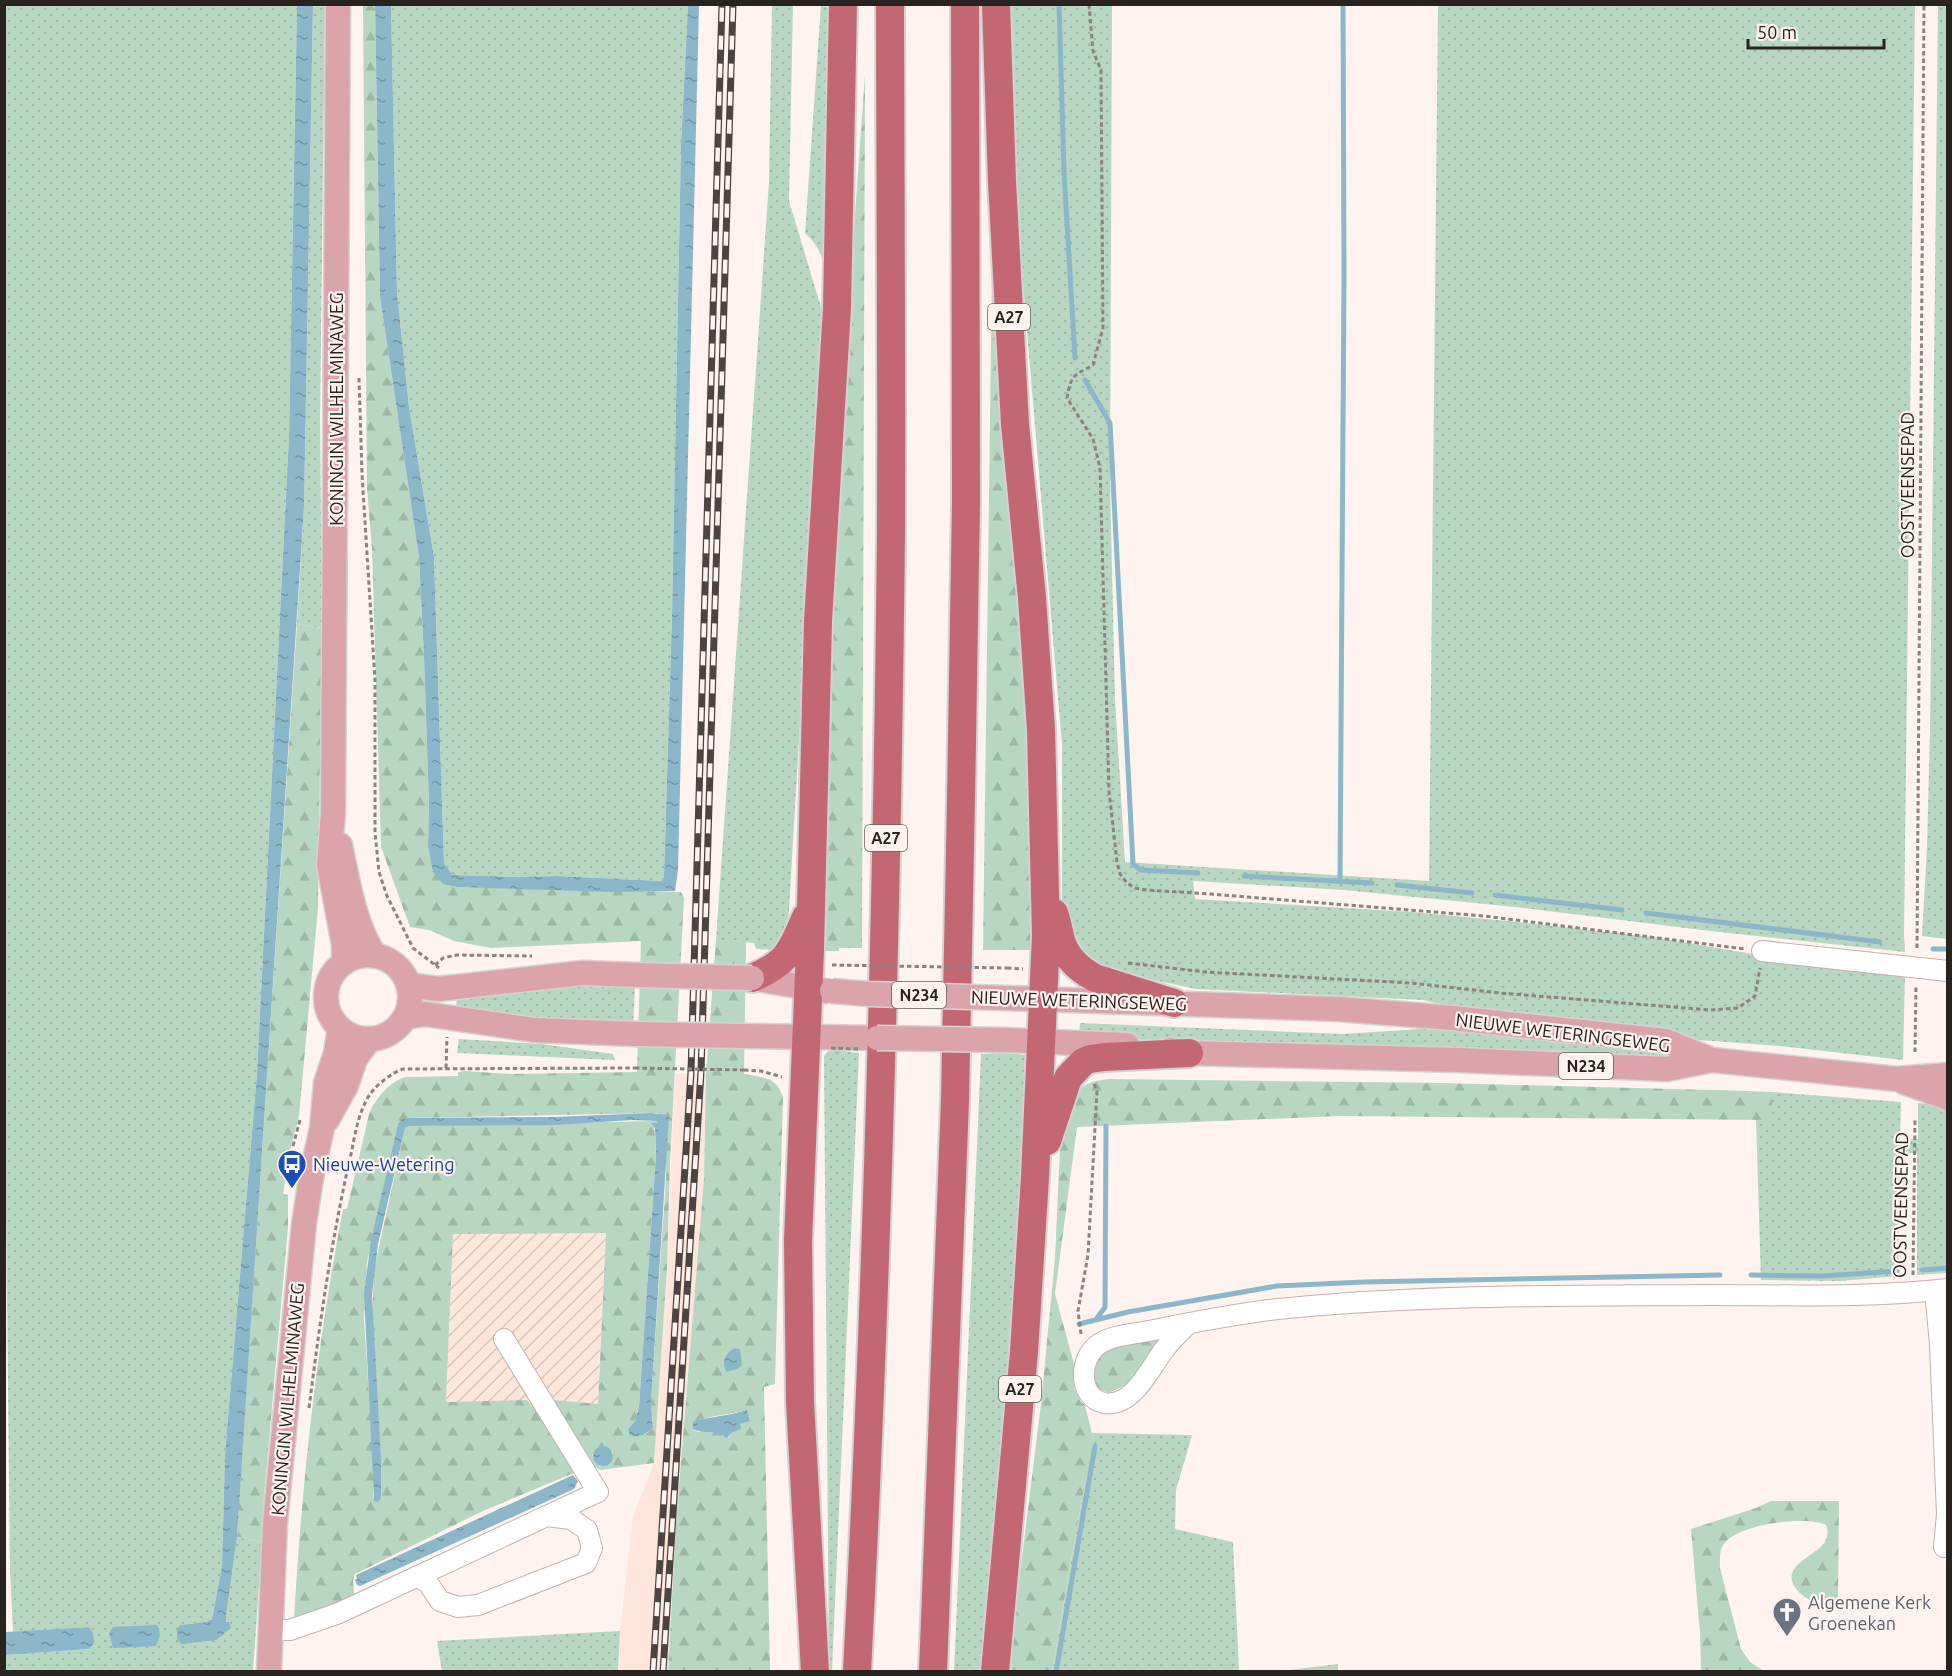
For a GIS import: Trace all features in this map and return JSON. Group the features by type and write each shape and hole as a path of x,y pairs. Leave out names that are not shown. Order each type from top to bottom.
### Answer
{"highway":[{"path":"815,1671 799,1347 798,1241 818,1037 820,990 810,907 819,610 837,308 843,4"},
{"name":"A27","path":"857,1671 880,1096 887,811 891,528 890,4"},
{"name":"A27","path":"933,1671 955,1100 962,799 966,503 965,4"},
{"name":"A27","path":"995,1671 1023,1352 1035,1178 1045,895 1041,729 1032,598 1016,436 996,4"},
{"name":"A27","path":"1045,895 1059,924 1064,950 1079,968 1095,978 1174,1003"},
{"path":"752,978 772,970 789,954 810,907"},
{"path":"1078,1066 1090,1059 1104,1057 1189,1053"},
{"name":"A27","path":"1035,1178 1068,1078 1078,1066"}],"main road":[{"name":"KONINGIN WILHELMINAWEG","path":"338,4 333,813 329,865 344,945 344,963"},
{"name":"KONINGIN WILHELMINAWEG","path":"333,813 359,924 365,941 375,956"},
{"path":"364,956 375,956 389,961 400,970 407,982 410,994 405,1017 398,1027 388,1034 369,1040 352,1036 340,1028 332,1019 327,1007 326,995 328,982 344,963 364,956"},
{"name":"NIEUWE WETERINGSEWEG","path":"407,982 415,986 438,989 582,973 752,978 820,990 869,994 1043,998 1338,1010 1497,1022 1666,1041 1712,1060 1896,1079 1947,1076"},
{"name":"NIEUWE WETERINGSEWEG","path":"405,1017 425,1014 534,1030 1040,1041 1134,1045 1189,1053 1459,1060 1667,1069 1712,1060"},
{"name":"KONINGIN WILHELMINAWEG","path":"269,1671 275,1523 304,1224 322,1128 336,1085 336,1053 340,1028"},
{"name":"KONINGIN WILHELMINAWEG","path":"336,1085 369,1040"},
{"name":"NIEUWE WETERINGSEWEG","path":"1896,1079 1947,1098"}],"street":[{"path":"1762,951 1917,974 1947,971"},
{"path":"1189,1323 1166,1347 1143,1380 1123,1400 1111,1403 1102,1402 1089,1394 1085,1385 1085,1362 1090,1352 1098,1344 1110,1339 1189,1323 1266,1311 1357,1303 1503,1297 1941,1290 1940,1344 1947,1514 1944,1547"},
{"path":"269,1630 290,1630 339,1613 598,1492 504,1339"},
{"path":"417,1576 428,1583 440,1601 458,1607 478,1605 586,1563 592,1548 587,1530 571,1519 546,1516"}],"path":[{"path":"1089,4 1093,51 1101,70 1103,328 1093,365 1070,381 1067,398 1093,439 1100,468 1108,791 1120,874 1127,883 1135,888 1147,890 1484,916 1762,951"},
{"name":"OOSTVEENSEPAD","path":"1915,1052 1924,4"},
{"name":"KONINGIN WILHELMINAWEG","path":"362,474 375,680 375,832 379,872 387,896 414,948 435,965"},
{"name":"NIEUWE WETERINGSEWEG","path":"1122,963 1205,972 1411,983 1512,994 1718,1010 1738,1008 1755,996 1762,951"},
{"name":"NIEUWE WETERINGSEWEG","path":"832,965 1044,969"},
{"path":"1078,1066 1088,1072 1097,1091 1088,1255 1078,1311 1085,1362"},
{"name":"KONINGIN WILHELMINAWEG","path":"308,1417 328,1266 358,1124 366,1101 394,1072 403,1069 446,1068 744,1070"},
{"name":"OOSTVEENSEPAD","path":"1913,1292 1915,1119"}],"shaded area":[{"path":"675,1073 706,1074 704,1178 676,1523 668,1671 619,1672 620,1631 633,1517 654,1463 667,1268"},
{"path":"606,1232 598,1404 554,1400 576,1443 446,1402 453,1234"}],"green space":[{"path":"325,4 320,418 322,628 297,624 304,507 313,5"},
{"path":"1947,4 1947,939 1922,936 1930,732 1938,5"},
{"path":"5,5 297,5 289,436 257,1073 225,1454 222,1566 212,1619 206,1622 180,1625 224,1633 227,1629 226,1617 237,1537 262,1542 253,1671 5,1671 4,1655 89,1649 88,1627 13,1632 10,1570 4,1027"},
{"path":"363,5 375,5 380,297 419,557 429,805 428,845 457,887 681,892 684,898 670,1163 667,1268 654,1463 601,1470 588,1464 554,1400 598,1404 606,1233 453,1234 446,1402 527,1400 568,1453 576,1472 483,1511 355,1574 353,1581 355,1601 296,1619 294,1618 297,1567 318,1362 343,1209 347,1209 369,1114 375,1102 394,1082 406,1077 458,1076 458,1072 464,1071 511,1074 637,1072 641,941 491,948 454,941 429,930 410,927 381,847 372,549 367,488","holes":["658,1113 666,1163 666,1178 651,1403 653,1428 638,1436 628,1429 635,1421 639,1407 656,1155 654,1123 657,1123 656,1121 409,1126 405,1128 374,1270 372,1323 381,1458 373,1500 373,1457 364,1320 367,1262 398,1124 408,1118","604,1446 613,1452 613,1456 600,1466 592,1455"]},
{"path":"391,5 688,5 681,144 672,615 664,876 662,881 556,876 453,875 444,863 434,557 409,407 397,292"},
{"path":"772,5 793,5 789,201 824,317 788,926 776,950 756,949 754,943 716,940 769,182"},
{"path":"821,5 831,5 825,270 818,250 805,233"},
{"path":"1010,5 1112,5 1110,483 1115,698 1125,862 1429,881 1438,5 1915,5 1905,952 1515,907 1344,890 1193,881 1195,899 1413,912 1508,921 1652,937 1777,958 1905,973 1903,1060 1780,1046 1658,1037 1503,1019 1423,1000 1196,989 1106,970 1095,965 1076,947 1062,918 1062,745 1017,213"},
{"path":"865,74 862,948 815,951 831,553"},
{"path":"992,269 1010,471 1033,659 1039,950 983,950"},
{"path":"297,624 322,628 318,908 299,1116 291,1146 283,1194 288,1195 288,1227 262,1542 237,1537"},
{"path":"716,940 746,942 744,1074 768,1079 777,1085 783,1097 775,1384 764,1387 770,1671 668,1672 676,1523 704,1178 706,1074","holes":["746,1410 750,1421 740,1424 728,1438 717,1431 698,1432 693,1429 693,1423 698,1420"]},
{"path":"555,985 635,988 633,1026 456,1012 457,993"},
{"path":"1080,1023 1342,1034 1437,1028 1668,1051 1670,1058 1663,1062 1588,1053 1472,1052 1079,1037"},
{"path":"459,1039 542,1044 613,1054 615,1060 457,1053"},
{"path":"828,1051 859,1053 832,1671 829,1672 824,1056"},
{"path":"981,1054 1027,1055 1022,1237 982,1671 954,1672"},
{"path":"1110,1079 1444,1083 1772,1092 1772,1120 1339,1116 1077,1127 1055,1294 1074,1364 1074,1388 1085,1405 1095,1446 1082,1498 1052,1671 1011,1672 1014,1622 1041,1404 1055,1258 1060,1147 1076,1090 1092,1082"},
{"path":"1772,1092 1901,1102 1900,1140 1918,1139 1918,1103 1947,1106 1947,1273 1917,1275 1917,1153 1900,1154 1898,1276 1840,1281 1761,1280 1756,1119 1772,1119"},
{"path":"1161,1336 1158,1346 1128,1384 1109,1393 1096,1384 1095,1365 1106,1346"},
{"path":"1092,1433 1192,1435 1176,1490 1175,1529 1233,1542 1239,1671 1052,1672 1082,1498 1095,1446"},
{"path":"1771,1501 1839,1501 1838,1604 1824,1605 1806,1598 1796,1589 1792,1577 1797,1565 1822,1546 1826,1540 1828,1533 1826,1525 1816,1522 1788,1521 1742,1532 1730,1538 1723,1545 1720,1553 1720,1568 1741,1649 1750,1662 1764,1671 1701,1671 1691,1529"},
{"path":"620,1631 618,1671 442,1671 437,1641"},
{"path":"1338,1664 1338,1671 1281,1671"}],"water":[{"path":"297,5 313,5 304,507 237,1537 226,1617 226,1622 229,1622 231,1628 216,1640 182,1644 177,1639 177,1629 180,1625 206,1622 212,1619 222,1566 225,1454 257,1073 289,436"},
{"path":"375,5 391,5 397,292 409,407 434,557 444,863 453,875 556,876 662,881 664,876 672,615 681,144 688,5 699,5 678,870 675,891 612,892 457,887 443,884 433,872 428,845 429,805 419,557 380,297"},
{"path":"651,1113 669,1115 651,1403 653,1428 640,1436 630,1435 628,1429 635,1421 639,1407 656,1155 655,1128 651,1123 657,1123 656,1121 632,1120 556,1125 409,1126 405,1128 378,1244 372,1295 381,1458 381,1498 378,1502 374,1501 364,1294 371,1240 398,1124 402,1119 408,1118 554,1117"},
{"path":"735,1348 740,1349 742,1365 727,1372 724,1365 725,1358"},
{"path":"747,1410 750,1421 740,1424 741,1429 733,1432 727,1438 717,1433 693,1429 693,1422 697,1420"},
{"path":"603,1446 610,1449 613,1456 610,1463 603,1466 596,1463 593,1456 596,1449"},
{"path":"573,1475 578,1481 574,1489 360,1586 357,1585 356,1575"},
{"path":"157,1625 160,1633 156,1646 113,1648 109,1633 113,1627"},
{"path":"89,1627 93,1633 94,1643 89,1649 5,1655 5,1632"}],"waterway":[{"path":"1059,4 1064,172 1075,358"},
{"path":"1340,881 1344,276 1343,4"},
{"path":"1085,380 1110,423 1133,864 1141,870 1198,873"},
{"path":"1244,876 1372,883"},
{"path":"1397,885 1472,893"},
{"path":"1495,895 1622,910"},
{"path":"1646,913 1880,942"},
{"path":"1933,949 1948,949"},
{"path":"1097,1318 1105,1307 1106,1126"},
{"path":"1922,1270 1948,1268"},
{"path":"1751,1275 1822,1276 1897,1271"},
{"path":"1079,1324 1128,1312 1277,1286 1364,1282 1720,1275"},
{"path":"1056,1672 1095,1446"}],"railway":[{"path":"653,1672 691,1072 722,4"},
{"path":"663,1672 701,1072 733,4"}],"place":[{"name":"Nieuwe-Wetering","path":"292,1190"},
{"name":"Algemene Kerk Groenekan","path":"1787,1638"}]}
